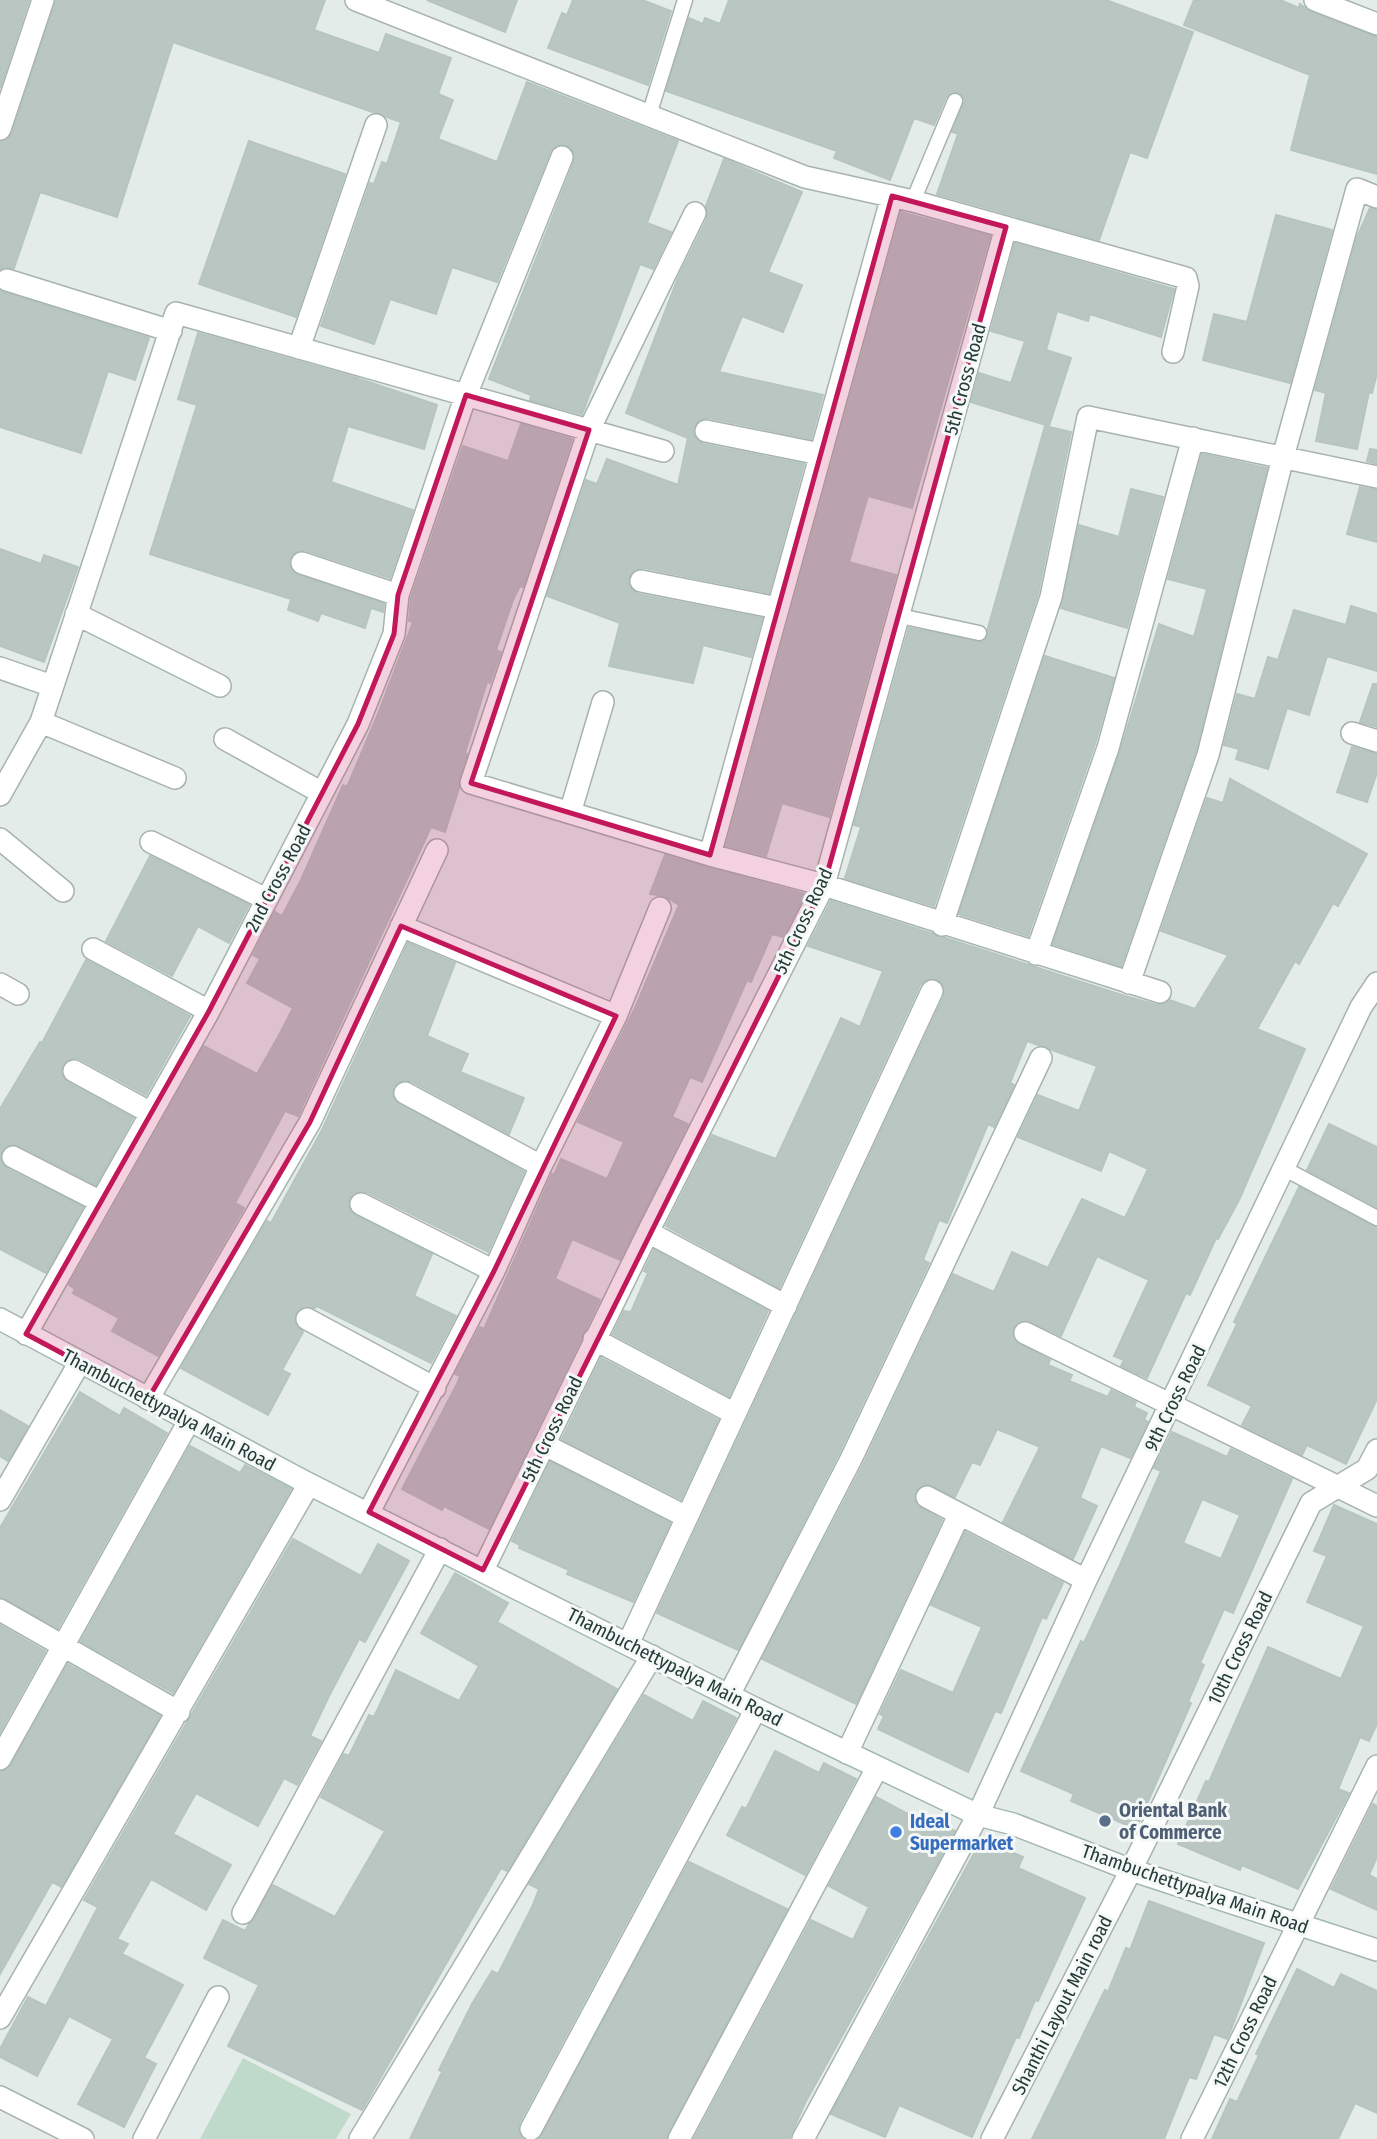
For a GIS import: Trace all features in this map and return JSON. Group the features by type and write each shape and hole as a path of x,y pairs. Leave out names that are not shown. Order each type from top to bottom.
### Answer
{"street":[{"path":"0,129 43,0"},
{"path":"356,0 806,177 914,201 1186,278 1188,286 1173,352"},
{"path":"1315,0 1377,24"},
{"path":"299,348 376,125"},
{"name":"2nd Cross Road","path":"26,1334 209,1011 358,724 394,634 398,596 466,395 562,157"},
{"path":"1129,983 1208,755 1283,457 1357,189 1377,197"},
{"path":"710,855 892,197"},
{"path":"695,214 589,430 471,783 710,855 824,885 942,925 1160,992"},
{"name":"5th Cross Road","path":"483,1570 594,1339 824,885 1006,228"},
{"path":"7,280 171,331"},
{"path":"0,795 41,722 176,313 663,452"},
{"path":"942,925 1051,597 1088,417 1377,477"},
{"path":"706,431 820,454"},
{"path":"1036,954 1108,748 1193,439"},
{"path":"302,563 398,596"},
{"path":"641,581 778,608"},
{"path":"76,614 220,687"},
{"path":"0,668 52,686"},
{"path":"570,813 603,702"},
{"path":"41,722 175,778"},
{"path":"1352,733 1377,741"},
{"path":"225,739 323,793"},
{"path":"0,839 64,891"},
{"path":"151,842 267,899"},
{"path":"148,1399 310,1122 437,850"},
{"path":"369,1511 494,1271 541,1166 616,1016 660,908"},
{"path":"401,926 616,1016"},
{"path":"93,948 209,1011"},
{"name":"9th Cross Road","path":"803,2139 978,1815 1086,1580 1361,1007 1377,983"},
{"path":"628,1644 933,991"},
{"path":"729,1695 851,1458 1041,1058"},
{"path":"74,1071 151,1113"},
{"path":"405,1093 541,1166"},
{"path":"13,1157 99,1201"},
{"path":"361,1205 494,1271"},
{"path":"648,1232 786,1306"},
{"path":"307,1319 435,1388"},
{"name":"Thambuchettypalya Main Road","path":"0,1320 309,1484 369,1511 756,1709 978,1815 1013,1824 1131,1870 1377,1950"},
{"path":"1025,1333 1377,1506"},
{"path":"594,1339 735,1414"},
{"path":"0,1500 80,1363"},
{"path":"0,1759 189,1420"},
{"path":"545,1445 687,1517"},
{"name":"10th Cross Road","path":"1131,1870 1311,1503 1367,1469 1377,1450"},
{"path":"0,2018 309,1484"},
{"path":"926,1497 1086,1580"},
{"path":"846,1753 960,1515"},
{"path":"243,1913 440,1549"},
{"path":"0,1610 179,1712"},
{"path":"360,2139 652,1656"},
{"path":"531,2129 756,1709"},
{"name":"12th Cross Road","path":"1192,2139 1377,1766"},
{"path":"680,2139 877,1768"},
{"name":"Shanthi Layout Main road","path":"992,2139 1131,1870"},
{"path":"144,2139 218,1997"},
{"path":"0,2097 83,2139"}],"lane":[{"path":"649,115 685,0"},
{"path":"914,201 956,101"},
{"path":"900,616 979,633"},
{"path":"1285,1169 1377,1217"}],"highlighted area":[{"path":"892,196 1006,227 824,885 483,1570 369,1512 494,1271 616,1016 401,926 310,1122 148,1399 26,1334 209,1011 358,724 394,634 398,595 466,395 589,430 471,783 710,855"}],"green space":[{"path":"243,2058 351,2114 336,2139 200,2139"}],"building":[{"path":"0,0 29,0 0,88"},
{"path":"56,0 325,0 314,30 379,53 386,34 451,58 438,94 453,100 438,139 497,162 527,82 678,141 647,223 671,232 653,269 640,264 582,414 530,400 531,395 489,379 574,162 572,148 560,144 550,152 497,282 452,267 436,314 390,299 374,344 321,326 370,183 374,184 382,162 387,164 401,122 173,42 117,217 40,192 14,268 0,269 0,142 8,139 12,133"},
{"path":"427,0 517,0 505,32"},
{"path":"573,0 642,0 671,11 648,85 548,48 562,13 567,15"},
{"path":"729,0 1106,0 1193,32 1147,158 1130,152 1099,240 937,194 958,134 952,132 965,100 958,92 946,97 934,125 914,118 890,180 834,158 837,151 666,91 689,18 703,24 705,18 720,24"},
{"path":"1194,0 1280,0 1299,8 1300,4 1310,12 1377,37 1377,174 1291,150 1310,75 1184,25"},
{"path":"249,141 345,174 296,317 199,284"},
{"path":"724,159 802,192 768,272 802,285 783,332 742,316 719,372 823,395 811,439 709,418 701,419 693,428 694,436 703,444 804,464 769,593 644,568 631,573 628,585 638,594 762,618 751,657 703,645 693,683 609,666 620,623 547,596 586,480 597,484 607,459 678,485 688,438 626,413 678,278 707,219 706,206"},
{"path":"1370,208 1377,210 1377,373 1372,393 1369,392 1357,449 1316,441 1326,393 1315,390 1357,237"},
{"path":"901,212 990,236 912,508 868,496 849,562 896,575 829,817 782,803 766,856 726,846"},
{"path":"1276,215 1332,230 1290,383 1203,360 1214,314 1247,322"},
{"path":"1015,243 1174,289 1161,337 1090,314 1088,321 1057,311 1046,350 1071,358 1049,426 971,402 979,373 1011,383 1025,341 991,331"},
{"path":"0,291 149,338 135,380 108,371 81,453 0,427"},
{"path":"198,333 354,377 437,405 424,449 348,426 331,482 413,510 390,578 305,550 294,553 289,560 292,571 298,575 384,604 383,612 371,608 365,628 321,613 318,621 288,610 291,599 150,554 197,405 178,399"},
{"path":"521,424 572,439 523,587 520,586 513,600 496,650 501,652 490,683 487,682 445,832 431,827 298,1116 285,1111 235,1203 244,1208 158,1356 112,1331 119,1318 73,1293 75,1289 69,1285 204,1046 257,1074 278,1037 293,1008 247,983 260,959 253,955 275,912 282,916 301,880 343,785 347,787 378,714 413,622 409,621 411,598 463,446 508,461"},
{"path":"1045,426 1071,432 1038,594 934,906 845,878 861,827 854,825 909,628 984,642"},
{"path":"1370,449 1377,450 1377,464 1367,461"},
{"path":"1202,454 1267,468 1196,750 1121,966 1053,944 1120,752 1159,624 1194,637 1207,589 1168,579"},
{"path":"1360,487 1377,490 1377,542 1347,534"},
{"path":"1131,489 1163,497 1127,628 1061,608 1079,525 1119,537"},
{"path":"0,549 41,564 44,555 78,567 44,662 0,646"},
{"path":"1351,606 1377,614 1377,671 1327,656 1309,715 1287,708 1268,769 1236,759 1239,749 1224,745 1237,694 1255,699 1268,657 1278,660 1294,610 1346,625"},
{"path":"1045,656 1114,678 1095,744 1028,936 959,914"},
{"path":"1373,684 1377,684 1377,727 1360,722"},
{"path":"1352,747 1377,754 1377,772 1367,802 1337,792"},
{"path":"1230,779 1367,854 1338,906 1333,903 1299,964 1295,961 1257,1029 1305,1049 1239,1200 1218,1239 1216,1238 1190,1295 1186,1293 1147,1378 1121,1366 1124,1360 1114,1356 1149,1280 1097,1256 1061,1336 1025,1320 1013,1328 1015,1341 1050,1360 1048,1365 1072,1375 1069,1381 1108,1397 1111,1390 1136,1402 1134,1407 1147,1413 1144,1420 1148,1422 1130,1458 1101,1446 1080,1498 1097,1506 1073,1559 1003,1522 1040,1447 997,1429 980,1465 972,1462 955,1497 927,1484 915,1492 916,1505 942,1520 856,1704 762,1659 863,1465 953,1274 994,1292 1012,1252 1048,1268 1082,1199 1125,1218 1148,1169 1109,1151 1101,1171 1018,1137 1038,1095 1079,1111 1097,1066 1027,1041 1010,1083 1014,1085 994,1127 988,1124 947,1223 939,1220 923,1260 929,1263 839,1453 738,1650 657,1613 944,996 943,984 937,979 925,980 920,985 779,1288 666,1226 712,1135 776,1159 841,1018 860,1027 883,971 808,946 831,901 1125,996 1157,1005 1170,1000 1195,1009 1228,955 1161,931 1207,798 1223,803"},
{"path":"665,855 805,894 783,937 772,934 751,982 747,980 702,1082 690,1077 672,1117 688,1124 620,1260 572,1239 555,1279 600,1300 489,1529 444,1506 442,1510 402,1489 458,1382 460,1376 455,1374 480,1327 484,1329 561,1159 607,1179 624,1142 578,1122 635,1008 679,905 664,896 650,894"},
{"path":"150,856 249,905 229,943 198,926 172,976 106,941"},
{"path":"408,943 455,963 427,1036 468,1054 460,1072 524,1098 509,1134 411,1081 398,1082 393,1087 394,1099 524,1172 488,1252 367,1192 353,1193 348,1205 355,1215 432,1254 414,1296 456,1316 431,1363 317,1306 301,1308 294,1320 303,1332 282,1370 290,1374 268,1415 181,1368 267,1221 271,1223 322,1130"},
{"path":"86,960 190,1016 146,1095 80,1059 73,1058 63,1064 61,1072 67,1082 133,1118 96,1185 18,1145 6,1146 0,1157 0,1109 40,1042 42,1043"},
{"path":"1329,1124 1377,1147 1377,1207 1307,1170"},
{"path":"0,1158 7,1169 83,1207 46,1273 0,1249"},
{"path":"1299,1187 1377,1228 1377,1399 1346,1464 1307,1445 1302,1455 1242,1425 1252,1406 1208,1385 1237,1324 1234,1322"},
{"path":"654,1250 768,1311 729,1396 613,1334 624,1311 631,1312 648,1273 644,1271"},
{"path":"601,1358 718,1420 681,1499 562,1439"},
{"path":"80,1392 120,1416 124,1408 167,1433 58,1628 0,1597 0,1528"},
{"path":"0,1410 28,1426 8,1461 0,1456"},
{"path":"1172,1432 1227,1457 1231,1449 1292,1479 1233,1613 1224,1609 1200,1663 1204,1665 1188,1702 1191,1703 1136,1829 1071,1801 1074,1794 1021,1771 1081,1641 1084,1643 1119,1567 1161,1471 1154,1468","holes":["1202,1499 1240,1515 1221,1559 1183,1543"]},
{"path":"190,1446 240,1473 245,1465 291,1489 173,1693 81,1641"},
{"path":"550,1462 670,1523 633,1602 567,1574 569,1570 519,1548 520,1545 512,1541"},
{"path":"1334,1505 1377,1524 1377,1724 1369,1741 1360,1737 1338,1789 1349,1793 1298,1889 1242,1865 1240,1870 1178,1844 1206,1781 1209,1782 1268,1647 1341,1679 1364,1626 1307,1602 1327,1556 1314,1551"},
{"path":"965,1532 1063,1583 1046,1619 1042,1617 1001,1713 995,1711 968,1772 878,1729 884,1716 880,1714 901,1670 953,1693 982,1627 931,1605"},
{"path":"293,1539 361,1576 378,1544 409,1561 365,1642 359,1639 329,1696 310,1736 321,1741 297,1785 284,1778 258,1826 196,1793 173,1834 231,1865 206,1910 151,1879 117,1939 128,1944 122,1954 183,1985 144,2058 156,2064 124,2127 78,2104 113,2039 69,2016 37,2076 0,2057 0,2049 28,1997 46,2006 98,1907 84,1900"},
{"path":"455,1573 508,1603 497,1622 617,1689 507,1871 501,1868 362,2110 228,2046 259,1985 204,1958 223,1920 245,1931 273,1885 335,1917 385,1831 321,1797 344,1754 349,1756 369,1715 374,1717 396,1670 459,1701 479,1666 421,1633"},
{"path":"0,1625 45,1651 0,1732"},
{"path":"68,1664 160,1716 61,1887 52,1882 0,1974 0,1772 11,1765"},
{"path":"644,1695 693,1721 703,1701 736,1718 519,2123 518,2130 523,2139 410,2139 442,2072 439,2070 472,2004 492,1971 498,1974 532,1907 539,1889 529,1884"},
{"path":"775,1751 819,1773 824,1763 856,1779 805,1875 727,1835 742,1807 746,1809"},
{"path":"876,1797 919,1820 922,1814 955,1831 805,2103 789,2139 694,2139 811,1920 853,1940 869,1907 829,1886"},
{"path":"1373,1804 1377,1806 1377,1857 1369,1875 1377,1879 1377,1910 1331,1889"},
{"path":"982,1839 1023,1857 1018,1868 1085,1898 1038,2001 1035,2000 1019,2038 1016,2037 972,2137 899,2105 885,2137 831,2114"},
{"path":"689,1862 787,1909 666,2139 539,2139"},
{"path":"1149,1901 1264,1943 1227,2039 1214,2034 1196,2079 1189,2077 1164,2139 1032,2139 1105,1990 1108,1992 1126,1948 1130,1950"},
{"path":"1297,1969 1334,1988 1341,1974 1377,1991 1377,2113 1355,2103 1338,2139 1212,2139 1230,2099 1237,2102 1259,2055 1256,2054"}],"place":[{"name":"Oriental Bank of Commerce","path":"1105,1821"},
{"name":"Ideal Supermarket","path":"896,1832"}]}
